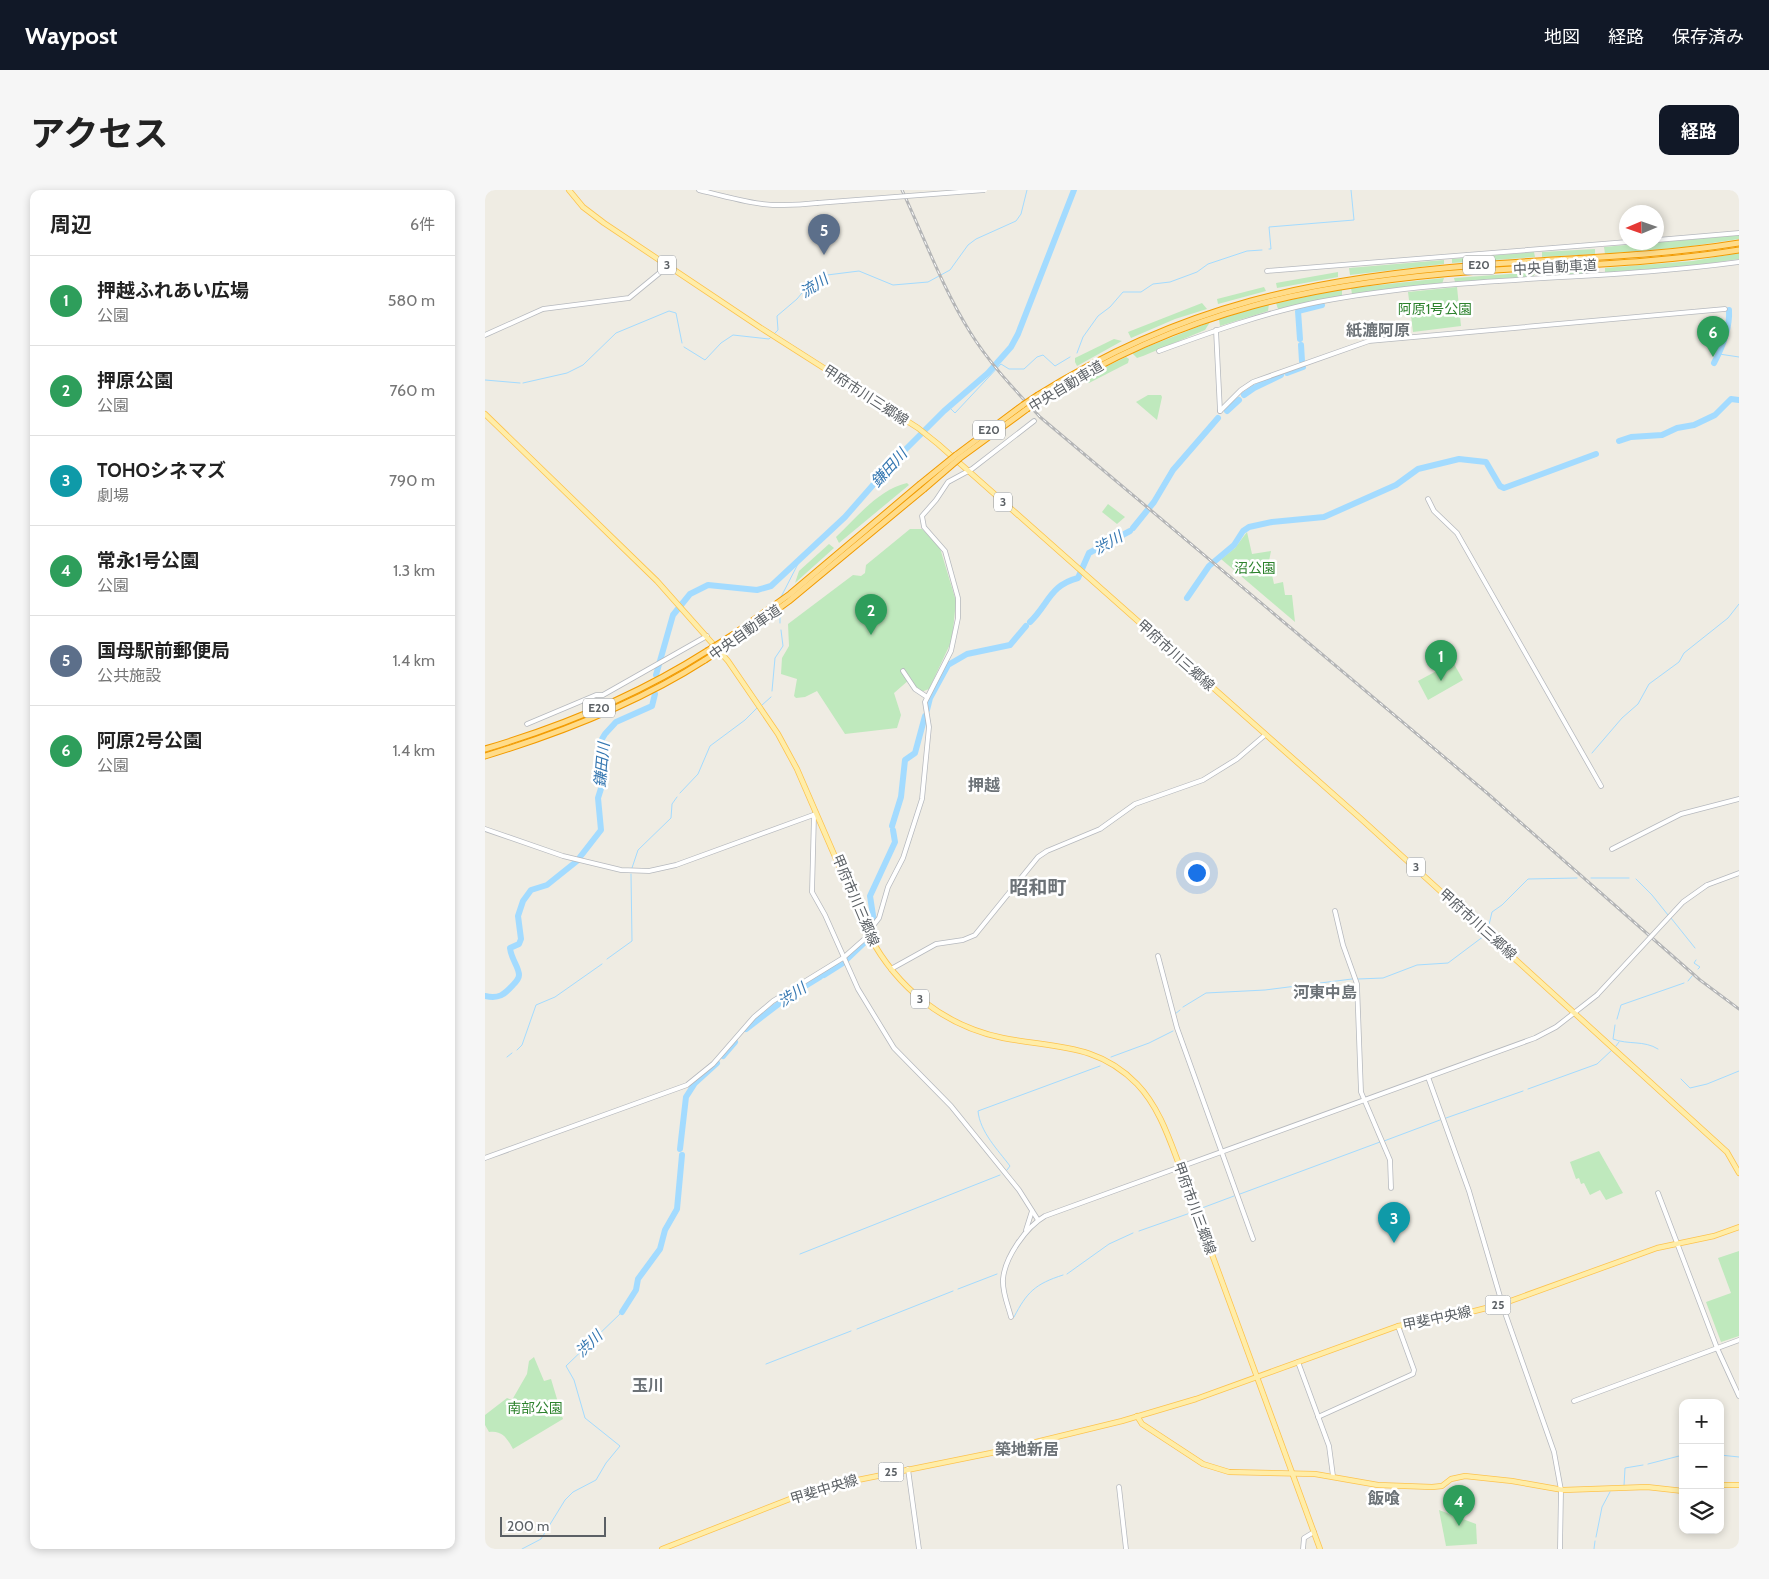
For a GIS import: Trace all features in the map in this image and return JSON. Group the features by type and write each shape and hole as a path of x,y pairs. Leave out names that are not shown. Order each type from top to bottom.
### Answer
{"highway":[{"name":"中央自動車道","path":"485,748 603,706 674,671 734,634 775,605 919,485 1040,397 1124,353 1210,315 1306,287 1388,274 1479,265 1659,254 1739,243"},
{"name":"中央自動車道","path":"1222,311 1306,292 1389,280 1480,271 1660,260 1739,250"},
{"name":"中央自動車道","path":"485,756 597,716 647,692 705,660 793,598 924,489 958,457"}],"main road":[{"name":"甲府市川三郷線","path":"569,190 583,207 668,266 927,435 1419,870 1727,1152 1739,1172"},
{"name":"甲府市川三郷線","path":"485,414 638,562 728,661 778,734 878,952 918,998 938,1013 960,1024 1004,1038 1078,1049 1098,1056 1123,1071 1137,1084 1155,1107 1180,1167 1321,1549"},
{"name":"甲斐中央線","path":"663,1549 812,1491 853,1479 1027,1445 1137,1416 1196,1399 1398,1326 1447,1318 1502,1304 1657,1248 1714,1236 1739,1227"},
{"path":"1137,1416 1142,1424 1213,1469 1229,1472 1333,1476 1377,1485 1442,1486 1457,1478 1477,1477 1561,1490 1647,1487 1679,1491"},
{"path":"1724,1485 1739,1485"}],"street":[{"path":"699,190 766,206 985,190"},
{"path":"1664,239 1739,233"},
{"path":"1267,271 1619,243"},
{"path":"1159,351 1216,330 1319,302 1407,290 1657,272 1739,262"},
{"path":"485,335 543,309 629,298 668,266"},
{"path":"1216,330 1220,412 1241,390 1253,382 1369,341 1725,309"},
{"path":"485,1158 687,1085 707,1071 739,1032 763,1009 843,958 869,935 879,918 888,888 903,858 922,799 929,727 925,709 927,697 953,646 959,606 957,589 945,551 924,527 921,516 936,500 948,482 967,470 972,469 1035,422"},
{"path":"1428,499 1434,511 1457,533 1601,786"},
{"path":"527,724 596,695 603,695 661,664 707,636"},
{"path":"903,672 915,689 927,697"},
{"path":"891,969 937,944 963,940 975,935 1031,864 1047,851 1100,829 1135,804 1203,780 1237,759 1265,734"},
{"path":"1612,849 1681,814 1739,799"},
{"path":"485,829 563,856 621,870 649,871 676,865 816,814 811,887 858,989 894,1048 951,1106 1019,1190 1038,1220"},
{"path":"1025,1232 1038,1220 1535,1038 1556,1027 1597,995 1683,902 1707,885 1739,872"},
{"path":"1335,911 1343,945 1357,984 1361,1085 1364,1100 1390,1160 1391,1188"},
{"path":"1158,956 1177,1028 1253,1239"},
{"path":"1428,1077 1469,1190 1502,1304 1548,1431 1561,1490 1560,1549"},
{"path":"1658,1193 1679,1243 1717,1348 1739,1396"},
{"path":"1011,1317 1003,1285 1004,1276 1025,1232 1032,1210"},
{"path":"1318,1417 1413,1374 1414,1370 1398,1326"},
{"path":"1574,1401 1739,1340"},
{"path":"1297,1362 1329,1446 1333,1476"},
{"path":"908,1469 919,1549"},
{"path":"1119,1487 1126,1549"},
{"path":"1303,1549 1304,1538 1314,1532"}],"green space":[{"path":"1739,235 1739,239 1685,247 1664,249 1664,242"},
{"path":"1619,246 1619,250 1651,250 1605,254 1604,247"},
{"path":"1595,249 1595,254 1542,257 1542,252"},
{"path":"1534,252 1535,257 1452,263 1452,259"},
{"path":"1739,253 1739,259 1692,266 1605,273 1605,268 1693,261"},
{"path":"1444,260 1444,264 1350,275 1349,268"},
{"path":"1593,270 1593,273 1543,277 1542,272"},
{"path":"1338,272 1338,277 1277,288 1276,283"},
{"path":"1536,272 1533,277 1455,282 1454,278"},
{"path":"1444,278 1442,284 1352,294 1351,288"},
{"path":"1264,287 1266,291 1218,304 1217,299"},
{"name":"阿原1号公園","path":"1457,287 1461,326 1413,332 1408,292"},
{"path":"1342,289 1342,296 1278,309 1276,303"},
{"path":"1202,303 1207,309 1175,319 1131,338 1128,332"},
{"path":"1269,304 1268,311 1220,326 1219,319"},
{"path":"1210,322 1205,330 1143,356 1137,358 1132,353"},
{"path":"1114,339 1122,341 1077,366 1075,358"},
{"path":"1126,357 1129,359 1128,363 1089,383 1086,382 1084,377"},
{"path":"1148,395 1161,395 1162,397 1157,420 1136,402"},
{"path":"907,483 909,485 839,543 836,537 869,505 887,491"},
{"path":"1108,504 1125,517 1117,524 1102,512"},
{"path":"910,529 922,529 940,548 956,601 952,640 929,689 921,692 917,690 910,679 894,693 901,715 897,728 845,734 817,691 805,697 796,698 794,696 797,679 781,674 782,658 789,646 788,624 853,575 861,576 865,573 866,565"},
{"name":"沼公園","path":"1247,532 1252,554 1271,551 1269,561 1274,584 1283,582 1285,595 1292,595 1295,622 1221,559 1235,548"},
{"path":"829,544 834,548 795,583 799,571"},
{"path":"1453,662 1463,680 1428,700 1418,681"},
{"path":"1599,1151 1623,1193 1606,1200 1600,1190 1590,1195 1584,1183 1581,1184 1579,1178 1576,1179 1570,1162"},
{"path":"1739,1251 1739,1336 1721,1342 1706,1302 1731,1293 1718,1258"},
{"name":"南部公園","path":"534,1357 544,1381 551,1379 563,1419 513,1449 504,1436 497,1432 489,1432 485,1425 485,1415 507,1398 512,1400 527,1374 529,1361"},
{"path":"1439,1510 1476,1524 1477,1544 1446,1546"}],"waterway":[{"name":"流川","path":"684,347 705,360 721,343 733,335 769,339 778,330 777,316 797,299 806,288 827,275 859,271 893,285 928,282 950,270 968,245 976,239 1016,221 1021,214 1027,190"},
{"name":"鎌田川","path":"656,675 673,615 690,594 708,585 757,590 771,586 845,517 894,461 944,411 988,373 1011,347 1018,334 1074,190"},
{"name":"渋川","path":"1269,249 1271,249 1269,227 1354,220 1351,190"},
{"path":"1077,353 1083,337 1098,316 1110,307 1123,292 1141,292 1153,284 1170,282 1197,272 1208,264 1247,251 1262,250"},
{"name":"渋川","path":"1300,339 1298,311 1322,305"},
{"path":"1714,363 1725,337 1729,310"},
{"name":"流川","path":"523,383 567,373 583,365 616,333 669,311 676,313 682,343"},
{"name":"渋川","path":"1301,345 1302,361"},
{"path":"1719,354 1739,357"},
{"path":"949,407 955,413 1001,364 1009,369 1024,369 1037,357 1043,355 1055,366 1070,357"},
{"name":"渋川","path":"1287,373 1303,367"},
{"name":"渋川","path":"1244,395 1281,375"},
{"name":"流川","path":"485,380 520,383"},
{"path":"1619,441 1631,437 1662,435 1677,428 1694,425 1715,415 1731,399 1739,400"},
{"name":"渋川","path":"1227,411 1239,400"},
{"name":"渋川","path":"1133,528 1154,502 1173,470 1218,418"},
{"path":"1187,598 1209,566 1234,545 1243,531 1249,527 1272,522 1324,517 1396,485 1418,469 1459,459 1486,462 1500,486 1504,488 1596,454"},
{"name":"渋川","path":"1030,622 1061,585 1078,578 1089,553 1130,531"},
{"path":"781,597 800,560"},
{"path":"1592,753 1622,718 1638,704 1649,684 1679,662 1684,653 1728,618 1739,604"},
{"path":"780,611 780,623"},
{"name":"渋川","path":"927,710 930,698 948,665 967,654 1010,645 1026,626"},
{"path":"772,691 775,658 783,646 781,630"},
{"name":"鎌田川","path":"580,857 601,830 598,798 604,779 601,774 602,739 616,722 652,706 655,694"},
{"path":"762,705 771,697"},
{"path":"680,793 698,774 710,746 745,720 757,708"},
{"name":"渋川","path":"892,826 901,797 905,760 915,753 925,716"},
{"path":"632,868 638,850 671,818 672,804 677,797"},
{"name":"渋川","path":"874,922 870,896 895,842 893,830"},
{"name":"鎌田川","path":"485,996 494,997 504,994 518,978 519,972 510,948 519,944 521,939 518,916 523,901 531,890 547,885 577,861"},
{"path":"607,959 632,941 631,874"},
{"path":"1488,929 1492,912 1502,905 1528,879 1577,878"},
{"path":"1591,878 1629,878"},
{"path":"1636,879 1668,915"},
{"path":"1671,918 1695,948"},
{"path":"1358,979 1383,978 1417,965 1448,963 1484,936"},
{"name":"渋川","path":"847,959 868,939"},
{"path":"1696,960 1694,963 1700,967 1698,969"},
{"name":"渋川","path":"824,975 843,963"},
{"path":"517,1050 522,1045 536,1005 555,997 602,964"},
{"path":"1688,981 1692,976"},
{"name":"渋川","path":"746,1029 789,996 820,977"},
{"path":"1183,1007 1206,993 1265,990 1352,979"},
{"path":"1617,1019 1621,1005 1684,983"},
{"path":"1175,1014 1180,1010"},
{"path":"1615,1025 1613,1039 1647,1044 1658,1049"},
{"path":"1111,1057 1149,1043 1173,1031"},
{"name":"渋川","path":"723,1056 735,1042"},
{"path":"1616,1046 1619,1042"},
{"path":"1528,1089 1597,1064 1612,1050"},
{"path":"507,1057 512,1053"},
{"name":"渋川","path":"680,1149 686,1097 695,1083 717,1063"},
{"path":"1007,1170 1010,1166 986,1133 979,1119 978,1111 1100,1066"},
{"path":"1681,1079 1690,1088 1707,1084 1739,1071"},
{"path":"1446,1118 1523,1091"},
{"path":"1384,1141 1440,1120"},
{"path":"1240,1194 1380,1142"},
{"name":"渋川","path":"622,1312 636,1290 638,1279 660,1249 665,1230 677,1209 682,1155"},
{"path":"800,1254 1000,1175"},
{"path":"1202,1208 1234,1196"},
{"path":"1139,1231 1193,1212"},
{"path":"1067,1274 1109,1244 1133,1233"},
{"path":"958,1289 997,1274"},
{"path":"1014,1317 1023,1301 1033,1290 1045,1282 1063,1275"},
{"path":"857,1329 953,1291"},
{"name":"渋川","path":"522,1549 541,1539 565,1500 573,1492 596,1480 606,1463 620,1446 585,1418 574,1380 566,1366 622,1312"},
{"path":"766,1364 851,1331"},
{"path":"1724,1455 1739,1457"},
{"path":"1648,1464 1679,1456"},
{"path":"1624,1486 1625,1468 1643,1465"},
{"path":"1596,1537 1602,1507 1610,1492"},
{"path":"1594,1549 1595,1541"}],"railway":[{"path":"902,190 942,280 970,332 994,365 1040,417 1487,793 1700,980 1739,1009"}],"place":[{"name":"国母駅前郵便局","path":"824,255"},
{"name":"阿原2号公園","path":"1713,357"},
{"name":"押原公園","path":"871,635"},
{"name":"押越ふれあい広場","path":"1441,681"},
{"name":"TOHOシネマズ","path":"1394,1243"},
{"name":"常永1号公園","path":"1459,1526"}],"district":[{"name":"紙漉阿原","path":"1378,330"},
{"name":"押越","path":"984,785"},
{"name":"昭和町","path":"1038,887"},
{"name":"河東中島","path":"1325,992"},
{"name":"玉川","path":"648,1385"},
{"name":"築地新居","path":"1027,1449"},
{"name":"飯喰","path":"1384,1498"}]}
